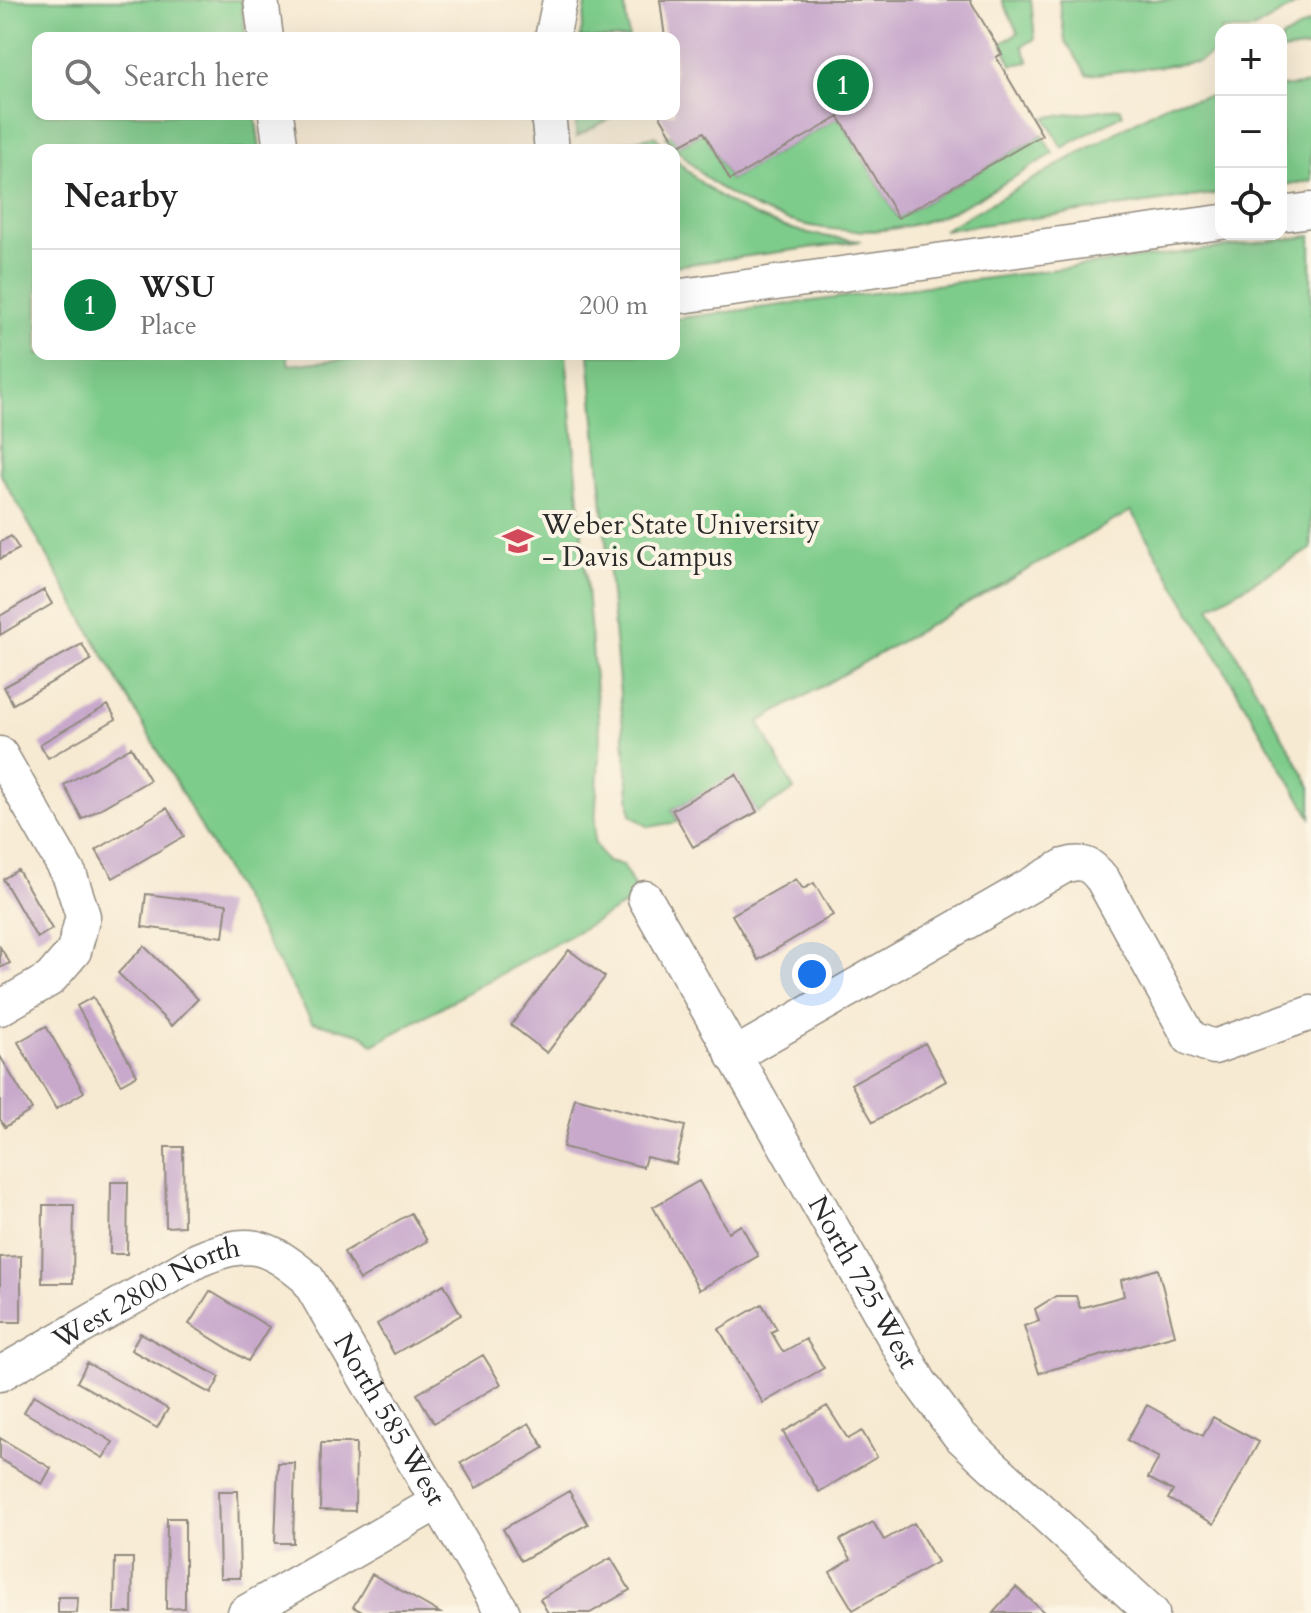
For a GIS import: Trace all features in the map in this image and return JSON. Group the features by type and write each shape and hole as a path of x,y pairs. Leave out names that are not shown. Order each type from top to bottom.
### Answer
{"street":[{"path":"261,0 265,32"},
{"path":"553,32 560,0"},
{"path":"277,120 280,144"},
{"path":"549,120 551,144"},
{"path":"1287,213 1311,210"},
{"path":"680,296 1215,223"},
{"path":"0,754 70,876 83,916 74,951 50,979 0,1008"},
{"path":"733,1056 1064,866 1079,861 1093,867 1103,880 1190,1038 1214,1047 1311,1013"},
{"name":"North 725 West","path":"645,898 919,1381 959,1435 1007,1482 1102,1563 1152,1613"},
{"name":"West 2800 North","path":"0,1374 198,1260 227,1247 255,1245"},
{"name":"North 585 West","path":"255,1245 283,1258 307,1278 503,1613"},
{"path":"245,1613 436,1503"}],"green space":[{"path":"0,0 241,0 245,32 32,32 32,120 256,120 259,144 32,144 32,360 288,360 289,365 335,360 567,360 600,736 594,842 607,862 623,865 639,897 373,1045 364,1035 312,1022 0,473"},
{"path":"587,0 624,0 628,32 581,32"},
{"path":"1002,0 1031,0 1035,39 1022,46 1029,62 1012,65 1002,43 1018,33"},
{"path":"1059,0 1304,0 1263,24 1215,24 1215,52 1198,62 1087,75 1065,40"},
{"path":"1311,22 1311,47 1287,50 1287,36"},
{"path":"1311,84 1311,181 1287,184 1287,96 1287,86"},
{"path":"1215,96 1215,194 943,230 1170,102"},
{"path":"1120,108 1123,114 1062,148 1045,117"},
{"path":"839,117 898,218 1042,135 1053,154 952,211 897,228 868,231 810,226 755,208 703,175 680,151 680,145 704,132 730,180"},
{"path":"576,120 607,120 576,137"},
{"path":"672,135 678,144 673,144 666,137"},
{"path":"655,136 662,144 616,144"},
{"path":"680,163 714,193 759,218 809,233 862,241 680,265"},
{"path":"1311,236 1311,549 1210,607 1311,787 1311,817 1131,511 759,722 794,790 757,812 736,775 672,810 678,822 649,827 631,815 590,360 680,360 680,318"}],"building":[{"path":"660,0 970,0 1002,54 996,57 1042,135 898,218 839,117 730,180 704,132 680,145 663,120 680,120 680,32 664,32"},
{"path":"11,536 19,549 0,559 0,542"},
{"path":"44,590 52,604 0,635 0,616"},
{"path":"82,644 91,660 13,704 4,687"},
{"path":"108,705 116,719 48,758 40,744"},
{"path":"131,747 150,780 82,819 64,785"},
{"path":"736,774 757,812 693,847 672,810"},
{"path":"167,808 184,836 113,878 96,850"},
{"path":"18,870 52,929 37,938 3,879"},
{"path":"796,879 803,889 814,883 833,915 758,960 732,915"},
{"path":"146,894 227,904 223,937 142,927"},
{"path":"144,946 198,999 172,1026 118,973"},
{"path":"0,947 10,963 0,968"},
{"path":"569,950 605,977 547,1053 511,1025"},
{"path":"93,997 137,1075 121,1084 77,1006"},
{"path":"46,1026 84,1092 56,1109 18,1042"},
{"path":"925,1043 946,1081 873,1122 851,1084"},
{"path":"0,1056 32,1110 5,1127 0,1119"},
{"path":"575,1098 685,1126 676,1164 646,1157 643,1167 563,1147"},
{"path":"165,1147 183,1147 184,1226 166,1227"},
{"path":"699,1181 728,1232 741,1225 758,1256 699,1290 653,1207"},
{"path":"111,1182 128,1182 127,1254 110,1254"},
{"path":"43,1205 74,1205 73,1283 42,1283"},
{"path":"411,1213 427,1241 360,1280 344,1252"},
{"path":"21,1256 21,1322 0,1322 0,1257"},
{"path":"1158,1269 1175,1335 1039,1373 1024,1326 1039,1321 1035,1309 1056,1296 1076,1296 1080,1308 1124,1296 1121,1280"},
{"path":"444,1284 461,1315 394,1354 377,1324"},
{"path":"210,1291 269,1327 248,1361 189,1324"},
{"path":"762,1304 777,1329 771,1332 783,1352 806,1339 824,1368 763,1403 719,1329"},
{"path":"140,1333 220,1377 211,1394 131,1350"},
{"path":"483,1355 501,1384 434,1423 417,1394"},
{"path":"87,1363 168,1409 157,1428 77,1382"},
{"path":"34,1395 113,1442 103,1458 24,1412"},
{"path":"1147,1405 1203,1436 1213,1417 1259,1442 1214,1524 1168,1499 1173,1491 1148,1478 1159,1458 1127,1440"},
{"path":"827,1406 848,1439 862,1431 877,1457 819,1492 783,1432"},
{"path":"529,1423 544,1448 476,1488 461,1463"},
{"path":"0,1438 51,1468 42,1484 0,1459"},
{"path":"321,1443 356,1443 355,1511 320,1510"},
{"path":"278,1463 295,1463 293,1543 275,1543"},
{"path":"218,1491 238,1491 240,1578 220,1578"},
{"path":"569,1491 588,1524 521,1561 503,1529"},
{"path":"167,1518 185,1518 185,1608 166,1609"},
{"path":"873,1522 884,1540 914,1523 937,1562 853,1610 830,1572 851,1559 840,1540"},
{"path":"115,1558 133,1558 132,1613 114,1613"},
{"path":"611,1558 630,1590 590,1613 548,1613 540,1599"},
{"path":"372,1574 440,1613 364,1613 353,1607"},
{"path":"1016,1587 1045,1613 993,1613"},
{"path":"58,1597 78,1597 77,1613 58,1613"}],"place":[{"name":"WSU","path":"843,85"},
{"name":"Weber State University - Davis Campus","path":"518,541"}]}
